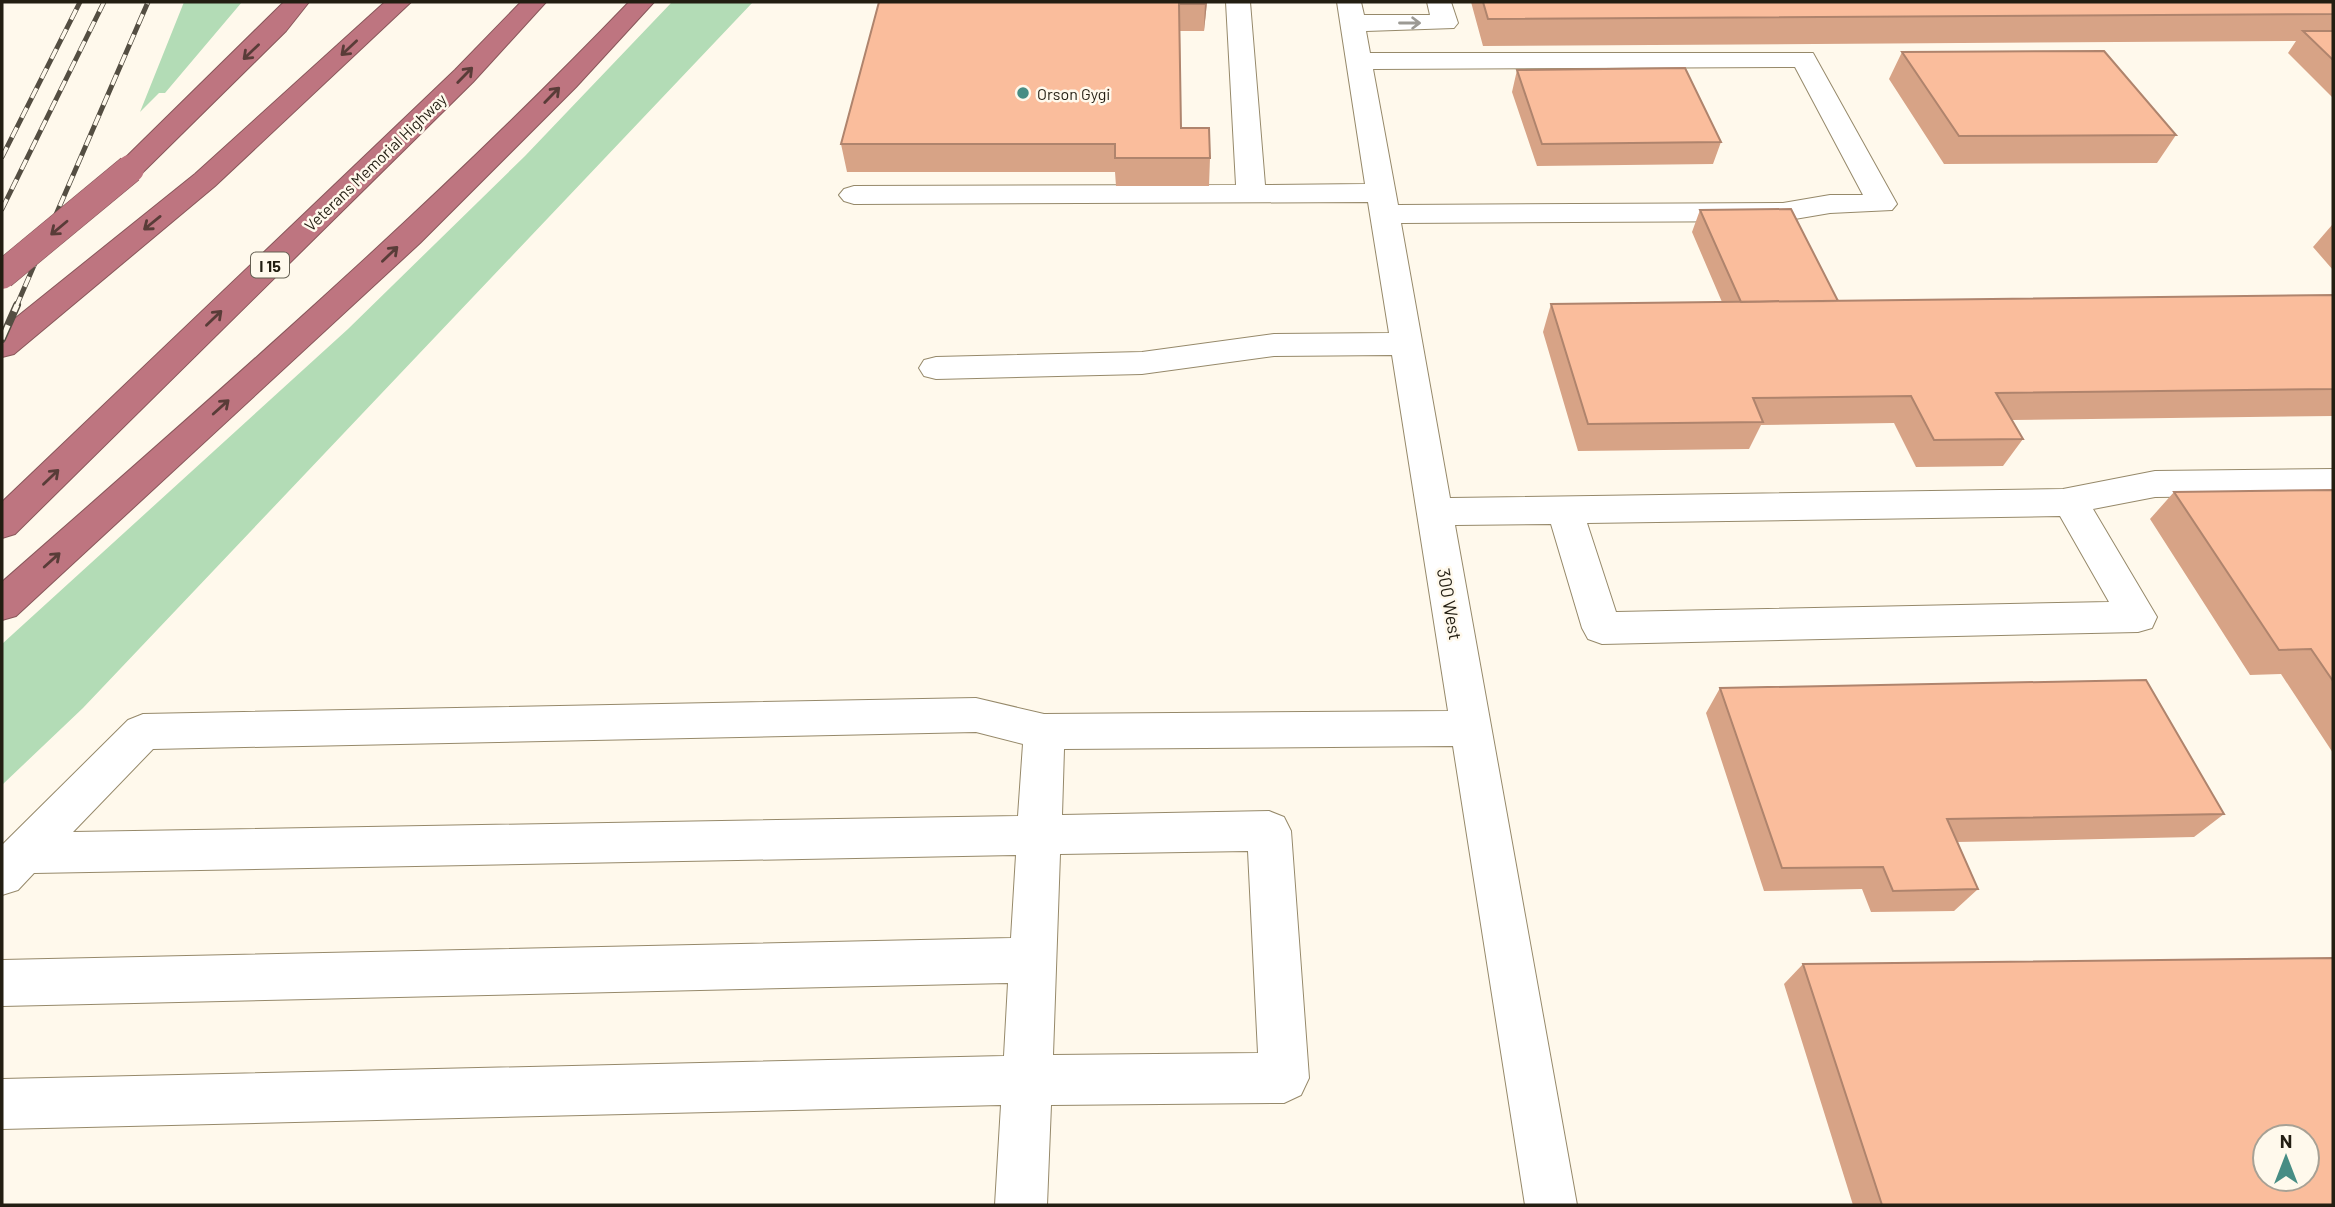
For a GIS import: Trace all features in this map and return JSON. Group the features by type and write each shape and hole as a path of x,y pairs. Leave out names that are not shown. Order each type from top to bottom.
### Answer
{"highway":[{"path":"2,275 130,169 277,26 297,2"},
{"path":"2,346 205,180 399,2"},
{"name":"Veterans Memorial Highway","path":"2,524 454,86 534,2"},
{"path":"2,606 365,278 511,139 642,2"}],"street":[{"path":"1238,2 1251,194"},
{"path":"1351,13 1445,23 1439,2"},
{"name":"300 West","path":"1351,13 1551,1205"},
{"path":"854,195 1251,194 1383,204 1783,212 1830,204 1882,204 1804,59 1359,61"},
{"path":"936,368 1142,363 1274,345 1406,344"},
{"path":"2063,502 2155,484 2333,482"},
{"path":"1434,512 2070,502 2138,617 1602,628 1565,510"},
{"path":"13,864 143,733 976,715 1044,733 1471,728"},
{"path":"1021,1205 1044,733"},
{"path":"2,1104 1027,1080 1284,1078 1269,831 1039,834 13,864"},
{"path":"2,984 1033,960"}],"green space":[{"path":"184,2 242,2 165,93 159,93 140,112"},
{"path":"672,2 753,2 83,708 2,785 2,644 348,329 525,156"}],"building":[{"name":"Orson Gygi","path":"879,2 1205,2 1179,4 1181,128 1209,128 1210,158 1115,158 1115,144 841,144"},
{"path":"1483,2 2333,2 2333,14 1488,19"},
{"path":"2303,31 2333,31 2333,60"},
{"path":"2104,51 2176,135 1959,136 1902,52"},
{"path":"1685,68 1721,142 1542,144 1517,70"},
{"path":"1791,209 1838,301 1741,302 1700,210"},
{"path":"2333,295 2333,389 1996,393 2023,439 1934,440 1911,396 1753,398 1763,422 1588,424 1551,304"},
{"path":"2333,490 2333,681 2311,649 2279,650 2174,492"},
{"path":"2146,680 2224,814 1947,819 1978,889 1893,891 1883,867 1782,868 1720,688"},
{"path":"2333,958 2333,1205 1882,1205 1803,964"}],"railway":[{"path":"2,157 80,2"},
{"path":"2,209 104,2"},
{"path":"16,307 148,2"},
{"path":"2,339 17,305"}],"place":[{"name":"Orson Gygi","path":"1023,93"}]}
